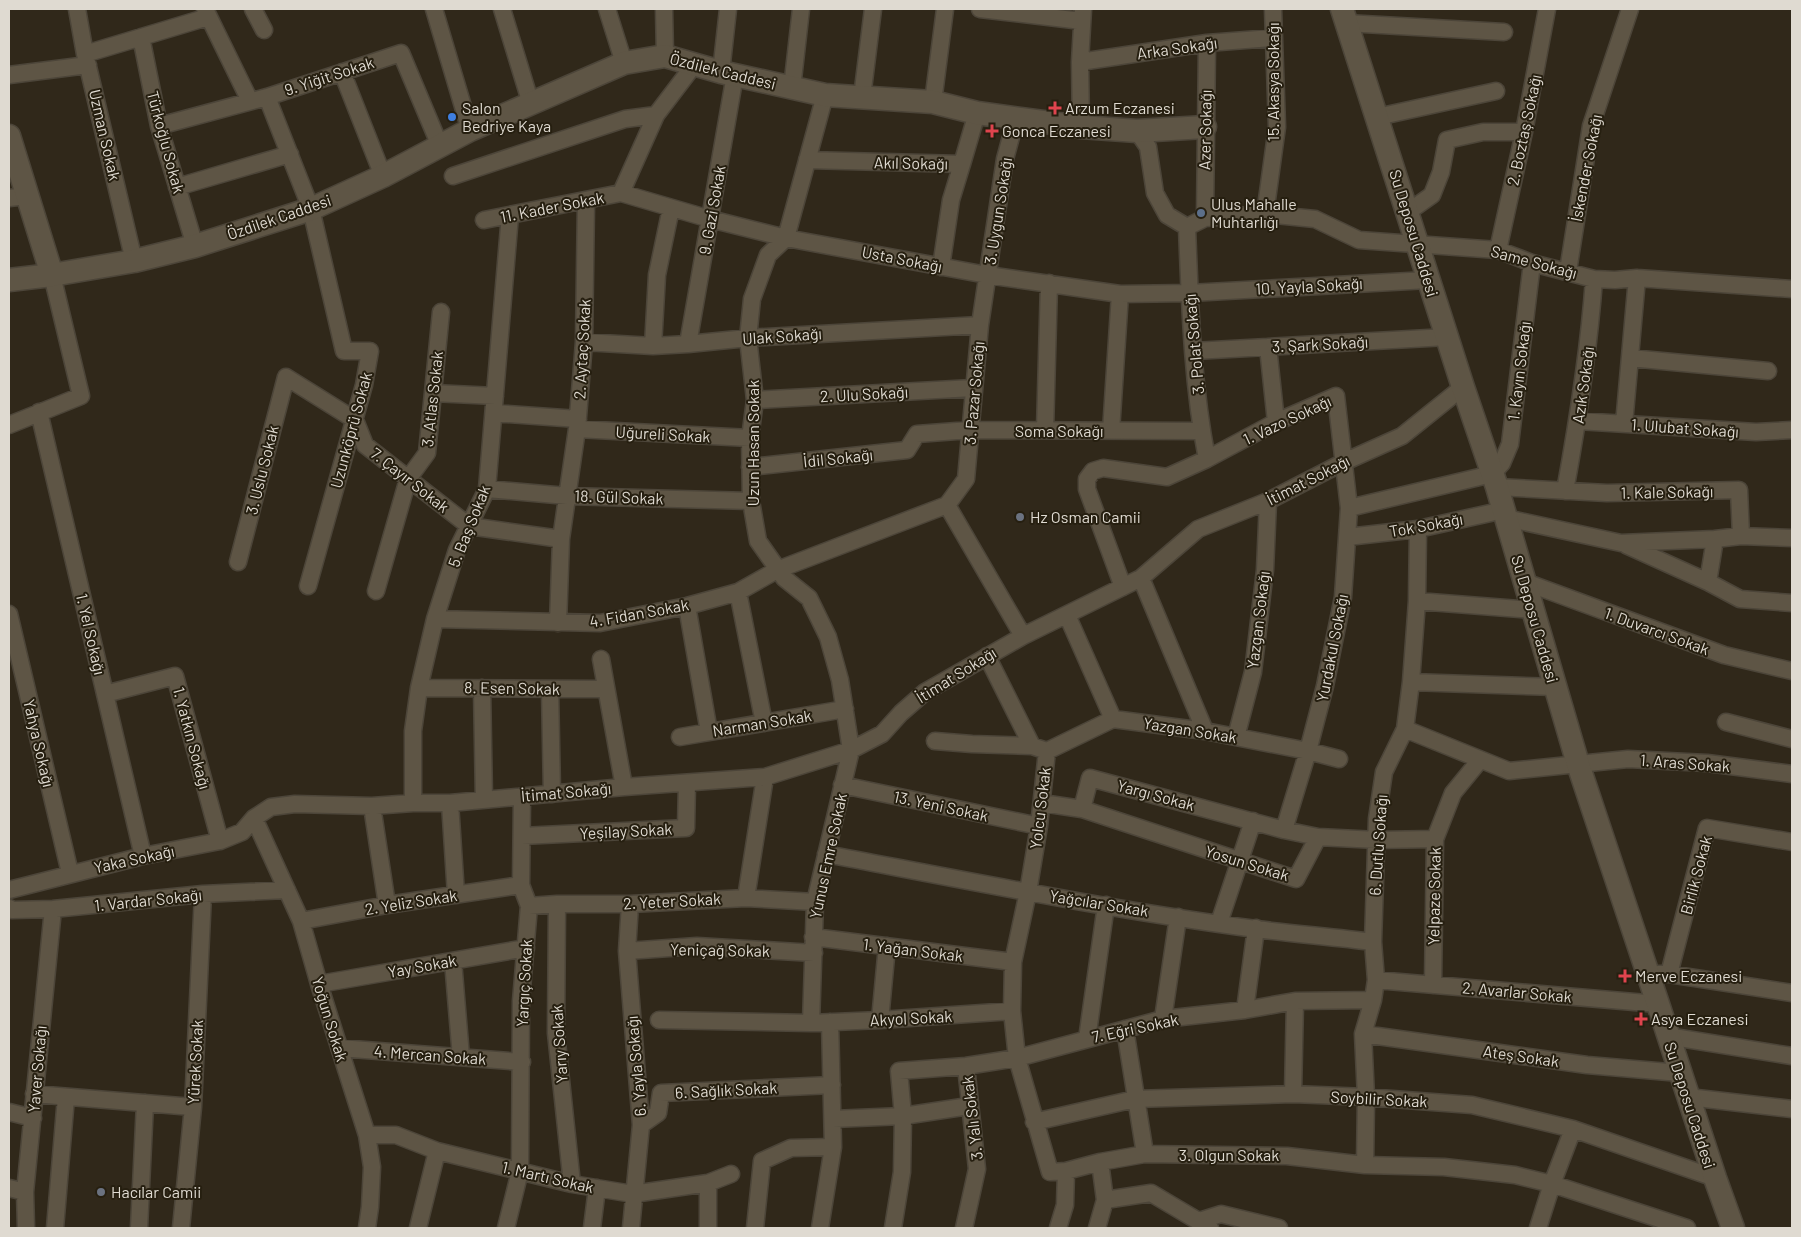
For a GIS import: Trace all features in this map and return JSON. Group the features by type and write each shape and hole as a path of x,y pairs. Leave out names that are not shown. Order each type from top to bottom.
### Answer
{"main road":[{"name":"Su Deposu Caddesi","path":"1344,16 1408,212 1416,244 1447,336 1462,388 1505,514 1578,764 1659,974 1658,1004 1733,1228"},
{"name":"Özdilek Caddesi","path":"9,280 52,275 134,261 195,246 312,209 383,176 470,130 624,63 665,56 728,74 825,95 933,102 977,113 1081,127 1137,132 1205,127"},
{"path":"9,138 18,197 52,275"}],"street":[{"name":"Uzman Sokak","path":"77,9 134,261"},
{"path":"253,9 264,30"},
{"path":"434,9 470,130"},
{"path":"502,9 531,104"},
{"path":"607,9 624,63"},
{"path":"664,9 665,56"},
{"name":"9. Gazi Sokak","path":"688,344 710,219 728,74 728,9"},
{"path":"792,88 801,9"},
{"path":"862,97 873,9"},
{"path":"933,102 945,9"},
{"path":"980,9 1083,15 1080,62 1081,127"},
{"name":"15. Akasya Sokağı","path":"1265,214 1277,127 1273,9"},
{"name":"2. Boztaş Sokağı","path":"1498,250 1524,132 1547,9"},
{"name":"İskender Sokağı","path":"1568,271 1591,126 1630,9"},
{"path":"9,75 87,59 206,13 250,101"},
{"path":"1344,16 1504,32"},
{"name":"Türkoğlu Sokak","path":"141,37 159,126 195,246"},
{"name":"Arka Sokağı","path":"1080,62 1206,43 1274,38"},
{"name":"Azer Sokağı","path":"1204,218 1206,43"},
{"name":"9. Yiğit Sokak","path":"159,126 267,97 401,52 440,146"},
{"name":"11. Kader Sokak","path":"484,220 620,193 656,115 694,64"},
{"path":"342,72 383,176"},
{"path":"1377,117 1496,91"},
{"path":"786,238 825,95"},
{"path":"267,97 312,209"},
{"name":"Akıl Sokağı","path":"807,160 962,164 977,113"},
{"path":"453,176 625,119 656,115"},
{"name":"3. Uygun Sokağı","path":"987,275 1005,159 1016,118"},
{"path":"1137,132 1148,147 1155,193 1167,215 1187,227"},
{"path":"1408,212 1432,195 1441,172 1447,140 1482,132 1524,132"},
{"path":"177,187 290,154"},
{"path":"941,267 951,200 962,164"},
{"name":"Usta Sokağı","path":"620,193 710,219 786,238 941,267 1120,294 1190,293"},
{"name":"2. Aytaç Sokak","path":"558,622 561,539 577,424 584,342 586,201"},
{"path":"653,346 657,276 671,208"},
{"name":"Uzunköprü Sokak","path":"308,586 364,385 370,351 344,351 312,209"},
{"name":"Same Sokağı","path":"1187,227 1204,218 1265,214 1315,219 1359,240 1498,250 1532,263 1594,278 1615,280 1637,278 1792,290"},
{"name":"5. Baş Sokak","path":"413,803 413,731 419,688 435,618 457,550 487,489 510,215"},
{"name":"3. Polat Sokağı","path":"1187,227 1194,350 1202,431 1207,459"},
{"name":"Uzun Hasan Sokak","path":"786,238 768,255 752,299 748,338 755,400 750,438 751,502 758,541 784,578 809,598 828,637 840,680 851,750"},
{"name":"1. Kayın Sokağı","path":"1494,481 1510,444 1532,263"},
{"path":"9,424 81,396 52,275"},
{"name":"3. Pazar Sokağı","path":"947,505 966,479 973,388 987,275"},
{"name":"Azık Sokağı","path":"1565,490 1578,421 1589,342 1594,278"},
{"path":"1624,424 1637,278"},
{"name":"10. Yayla Sokağı","path":"1190,293 1428,280"},
{"path":"1045,430 1049,283"},
{"path":"1111,431 1120,294"},
{"name":"3. Atlas Sokak","path":"408,479 427,453 441,312"},
{"name":"Ulak Sokağı","path":"584,342 653,346 748,338 980,325"},
{"name":"3. Şark Sokağı","path":"1194,350 1447,336"},
{"path":"1268,347 1276,422"},
{"path":"1630,358 1768,371"},
{"name":"3. Uslu Sokak","path":"238,562 286,377 354,420"},
{"name":"2. Ulu Sokağı","path":"755,400 973,388"},
{"name":"İtimat Sokağı","path":"254,818 271,807 295,804 372,806 450,803 624,786 765,777 851,750 882,734 901,713 925,692 1023,636 1141,578 1198,529 1268,501 1344,462 1402,436 1462,388"},
{"path":"433,393 495,396"},
{"name":"1. Vazo Sokağı","path":"1124,586 1087,490 1087,479 1094,471 1103,468 1167,477 1207,459 1276,422 1336,396 1344,462"},
{"name":"1. Yel Sokağı","path":"39,412 143,856"},
{"name":"Uğureli Sokak","path":"494,413 577,424 750,438"},
{"name":"7. Çayır Sokak","path":"354,420 365,445 469,526"},
{"name":"1. Ulubat Sokağı","path":"1578,421 1756,432 1792,430"},
{"name":"Soma Sokağı","path":"917,434 970,430 1202,431"},
{"name":"İdil Sokağı","path":"750,467 907,450 917,434"},
{"name":"Yurdakul Sokağı","path":"1284,830 1326,686 1343,596 1349,508 1344,462"},
{"path":"376,591 408,479"},
{"name":"1. Kale Sokağı","path":"1349,508 1494,481 1565,490 1608,493 1739,490 1741,536"},
{"name":"18. Gül Sokak","path":"487,489 567,496 751,502"},
{"name":"Yazgan Sokağı","path":"1236,737 1253,672 1265,570 1268,501"},
{"path":"947,505 1023,636"},
{"name":"4. Fidan Sokak","path":"435,618 600,623 686,606 738,592 777,570 947,505"},
{"path":"1505,514 1621,543 1708,582 1740,599 1792,603"},
{"name":"Tok Sokağı","path":"1347,536 1418,529 1505,514"},
{"path":"469,526 561,539"},
{"name":"6. Dutlu Sokağı","path":"1366,1165 1366,1097 1363,1034 1373,1000 1376,980 1373,942 1377,819 1384,772 1405,730 1411,682 1417,601 1418,529"},
{"path":"1621,543 1741,536 1792,538"},
{"path":"1708,582 1715,539"},
{"path":"1141,578 1205,731"},
{"name":"1. Duvarcı Sokak","path":"1525,582 1724,655 1792,671"},
{"path":"738,592 764,723"},
{"path":"1417,601 1533,610"},
{"path":"686,606 709,732"},
{"name":"Yahya Sokağı","path":"9,614 70,873"},
{"path":"935,740 1040,749 1113,719 1067,615"},
{"name":"Yolcu Sokak","path":"987,656 1040,749 1042,803 1028,892"},
{"path":"601,660 624,786"},
{"name":"1. Yatkın Sokağı","path":"105,694 175,676 220,841"},
{"path":"1411,682 1556,688"},
{"name":"8. Esen Sokak","path":"419,688 606,689"},
{"path":"482,688 484,800"},
{"path":"550,689 552,794"},
{"name":"Narman Sokak","path":"680,737 845,710"},
{"name":"Yazgan Sokak","path":"1113,719 1205,731 1339,759"},
{"path":"1726,722 1792,739"},
{"name":"1. Aras Sokak","path":"1405,730 1509,771 1628,759 1707,763 1792,774"},
{"name":"Yunus Emre Sokak","path":"810,1023 815,902 851,750"},
{"name":"Yelpaze Sokak","path":"1433,985 1435,839 1453,793 1480,760"},
{"path":"746,898 765,777"},
{"name":"Yargı Sokak","path":"1082,809 1090,778 1284,830 1318,837"},
{"name":"Yeşilay Sokak","path":"522,836 686,828 688,783"},
{"name":"13. Yeni Sokak","path":"842,785 1039,826"},
{"name":"Yargıç Sokak","path":"506,1228 520,1171 522,1062 520,1001 529,906 522,885 522,796"},
{"path":"450,803 456,894"},
{"name":"Yosun Sokak","path":"1042,803 1082,809 1296,879 1318,837"},
{"path":"372,806 388,905"},
{"name":"Yaka Sokağı","path":"9,890 143,856 220,841 242,832 254,818"},
{"name":"Yoğun Sokak","path":"254,818 301,921 367,1135 372,1167 367,1228"},
{"path":"1219,923 1253,821"},
{"name":"Birlik Sokak","path":"1659,974 1707,828 1792,842"},
{"path":"1318,837 1376,840 1435,839"},
{"name":"Yağcılar Sokak","path":"826,854 1028,892 1178,917 1373,942"},
{"name":"2. Yeliz Sokak","path":"301,921 388,905 522,885"},
{"name":"1. Vardar Sokağı","path":"9,908 12,910 53,909 203,894 287,890"},
{"path":"1028,892 1013,962 1012,1011 1017,1058 1050,1172 1066,1171 1065,1205 1058,1228"},
{"name":"Yürek Sokak","path":"181,1228 193,1107 203,894"},
{"name":"2. Yeter Sokak","path":"529,906 630,904 746,898 815,902"},
{"name":"Yarıy Sokak","path":"557,904 556,1033 572,1184"},
{"name":"6. Yayla Sokağı","path":"630,904 627,952 641,1125 630,1228"},
{"path":"1087,1038 1106,905"},
{"name":"Yaver Sokağı","path":"26,1228 25,1192 53,909"},
{"path":"1163,1019 1178,917"},
{"path":"1245,1010 1256,928"},
{"name":"1. Yağan Sokak","path":"813,945 887,946 1013,962"},
{"name":"Yeniçağ Sokak","path":"627,952 697,946 813,945"},
{"path":"880,1020 887,946"},
{"name":"Yay Sokak","path":"319,984 526,948"},
{"path":"453,961 461,1057"},
{"path":"1659,974 1792,993"},
{"name":"2. Avarlar Sokak","path":"1376,980 1658,1004"},
{"name":"7. Eğri Sokak","path":"903,1116 899,1070 966,1066 1017,1058 1163,1019 1245,1010 1294,1001 1373,1000"},
{"path":"1293,1094 1294,1001"},
{"name":"Akyol Sokak","path":"659,1020 810,1023 1012,1011"},
{"path":"820,1228 834,1146 830,1022"},
{"path":"1124,1029 1145,1154"},
{"name":"Ateş Sokak","path":"1363,1034 1587,1065 1680,1073"},
{"path":"1668,1036 1792,1056"},
{"name":"4. Mercan Sokak","path":"339,1048 522,1062"},
{"name":"3. Yalı Sokak","path":"964,1228 978,1169 969,1106 966,1066"},
{"name":"6. Sağlık Sokak","path":"641,1125 658,1113 661,1093 832,1084"},
{"path":"34,1094 193,1107"},
{"name":"Soybilir Sokak","path":"1034,1122 1135,1099 1293,1094 1472,1105 1573,1129 1715,1178"},
{"path":"55,1228 66,1097"},
{"path":"1688,1097 1792,1109"},
{"path":"139,1228 146,1104"},
{"path":"833,1119 903,1116 969,1106"},
{"path":"9,1112 33,1118"},
{"path":"893,1228 902,1172 903,1116"},
{"path":"1538,1228 1573,1129"},
{"name":"1. Martı Sokak","path":"367,1135 396,1135 437,1151 572,1184 634,1194 708,1183 731,1174"},
{"path":"755,1228 762,1161 791,1148 834,1146"},
{"path":"418,1228 437,1151"},
{"name":"3. Olgun Sokak","path":"1066,1171 1100,1162 1145,1154 1287,1156 1366,1165 1444,1167 1515,1175 1552,1184 1687,1228"},
{"path":"1097,1228 1105,1200 1100,1162"},
{"path":"708,1183 708,1228"},
{"path":"9,1188 25,1192"},
{"path":"592,1228 597,1188"},
{"path":"1105,1200 1150,1193 1205,1224 1221,1214 1279,1228"}],"place":[{"name":"Arzum Eczanesi","path":"1055,108"},
{"name":"Salon Bedriye Kaya","path":"452,117"},
{"name":"Gonca Eczanesi","path":"992,131"},
{"name":"Ulus Mahalle Muhtarlığı","path":"1201,213"},
{"name":"Hz Osman Camii","path":"1020,517"},
{"name":"Merve Eczanesi","path":"1625,976"},
{"name":"Asya Eczanesi","path":"1641,1019"},
{"name":"Hacılar Camii","path":"101,1192"}]}
